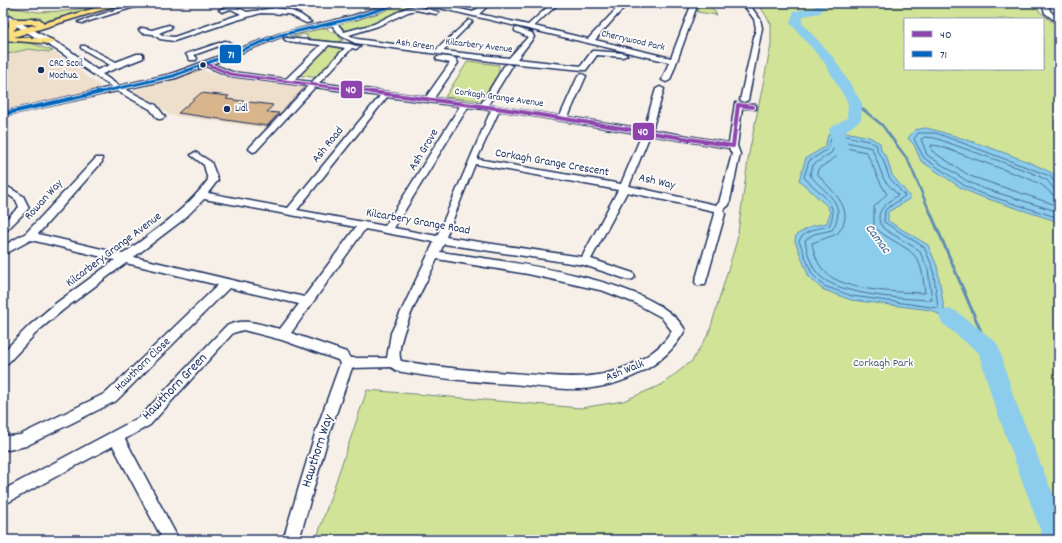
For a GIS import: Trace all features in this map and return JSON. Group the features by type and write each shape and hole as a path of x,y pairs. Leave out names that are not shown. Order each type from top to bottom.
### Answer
{"main road":[{"path":"3,37 121,3"},
{"path":"3,37 13,27 11,20 36,22 68,18"},
{"path":"50,42 46,35 48,31 68,18"},
{"path":"3,37 50,42"}],"street":[{"path":"81,22 128,7 150,3"},
{"path":"3,114 173,76 290,32 370,14 399,3"},
{"path":"473,15 488,3"},
{"path":"529,27 556,3"},
{"name":"Cherrywood Park","path":"589,42 625,3"},
{"path":"666,80 672,60 695,3"},
{"path":"744,100 759,28 757,19 745,3"},
{"path":"1045,3 1047,12 1059,22"},
{"path":"222,10 232,7 247,15"},
{"name":"Cherrywood Park","path":"343,35 376,25 406,10 416,8 434,8 529,27 672,60"},
{"path":"154,32 162,38 174,39 247,15 269,11 290,12 308,22"},
{"path":"3,15 50,42 119,89 153,107 161,117"},
{"path":"438,52 467,21 484,25"},
{"path":"333,22 343,35"},
{"path":"142,30 145,32 154,32 169,27"},
{"path":"208,28 240,51"},
{"path":"483,107 510,63 531,37 530,34 524,31 514,29"},
{"name":"Kilcarbery Avenue","path":"343,35 355,41 510,63 583,68 596,53 623,55"},
{"path":"192,58 190,54 221,38"},
{"name":"Ash Green","path":"287,39 350,46 454,61 454,64 428,100"},
{"path":"288,81 327,43"},
{"path":"83,46 116,65"},
{"path":"253,149 350,46"},
{"path":"97,73 140,56"},
{"name":"Corkagh Grange Avenue","path":"207,64 226,73 496,108 733,146"},
{"path":"563,118 582,76"},
{"path":"624,188 646,132 660,89"},
{"name":"Ash Road","path":"290,212 385,94"},
{"name":"Ash Grove","path":"388,230 466,105"},
{"path":"701,282 720,214 717,209 724,205 736,154 733,146 738,105 753,107"},
{"name":"Corkagh Grange Crescent","path":"496,108 472,161 624,188"},
{"name":"Kilcarbery Grange Avenue","path":"3,360 34,328 180,217 202,195 213,180 208,164 195,155"},
{"name":"Rowan Way","path":"3,251 30,236 99,160"},
{"path":"347,363 388,362 394,360 392,355 397,333 434,255 472,161"},
{"path":"3,187 23,201 25,205 24,208 3,228"},
{"name":"Ash Way","path":"585,261 624,188 717,209"},
{"name":"Kilcarbery Grange Road","path":"202,195 440,240 585,261 629,276"},
{"path":"283,335 362,226"},
{"path":"30,236 307,302"},
{"name":"Ash Walk","path":"394,360 397,366 450,375 588,383 613,378 640,367 661,352 676,338 679,330 677,324 666,316 641,300 629,295 569,278 434,255"},
{"name":"Hawthorn Close","path":"3,440 8,443 21,441 111,397 226,283"},
{"name":"Hawthorn Green","path":"3,498 150,417 229,330 236,326 243,325 283,335 342,356 347,363"},
{"name":"Hawthorn Way","path":"291,540 322,431 332,411 347,363"},
{"path":"116,437 171,540"}],"shaded area":[{"name":"CRC Scoil Mochua.","path":"29,49 49,52 53,51 100,86 97,90 3,111 3,55"},
{"path":"202,70 228,78 308,88 267,128 169,115 158,105 132,91"}],"green space":[{"path":"401,3 430,3 423,8 400,11 362,28 346,32 339,24 379,13"},
{"path":"700,3 709,3 717,15 697,12"},
{"name":"Corkagh Park","path":"758,3 1038,3 1039,11 1059,28 1059,540 316,540 367,390 581,408 623,401 661,385 692,361 709,333 737,240 749,153 771,45 771,24"},
{"path":"3,6 38,12 93,8 57,19 29,21 3,11"},
{"path":"326,27 330,32 334,32 343,40 338,42 308,39 306,37 308,35 302,34 299,37 290,37 305,32"},
{"path":"28,42 53,51 49,52 29,49 3,55 3,43"},
{"path":"327,46 344,49 317,78 298,75"},
{"path":"468,61 499,65 499,73 486,93 489,93 484,101 445,97"}],"water":[{"path":"925,128 970,141 1047,170 1054,175 1057,180 1060,204 1059,222 979,196 963,189 921,161 914,145 908,138 915,130"},
{"path":"836,130 869,137 880,143 881,150 887,158 892,175 911,198 888,212 888,221 928,245 937,266 944,309 968,331 965,333 953,322 931,310 851,300 822,289 809,277 795,241 796,235 812,226 827,223 830,213 828,207 799,180 806,158 825,147 828,135"}],"building":[{"name":"Lidl","path":"201,93 229,96 226,99 273,105 267,112 279,113 267,126 178,113"}],"waterway":[{"name":"Camac","path":"823,3 816,11 798,13 796,23 829,60 855,103 854,120 836,130 843,155"},
{"name":"Camac","path":"855,103 882,125 908,160 929,210"},
{"name":"Camac","path":"929,209 988,348"},
{"name":"Camac","path":"949,317 988,348 1003,398 1058,540"}],"transit line":[{"name":"71","path":"3,114 173,76 281,35 354,18 399,3"},
{"name":"40","path":"207,64 230,74 503,109 733,146 738,105 753,107"}],"place":[{"name":"CRC Scoil Mochua.","path":"41,70"},
{"name":"Lidl","path":"227,109"}]}
